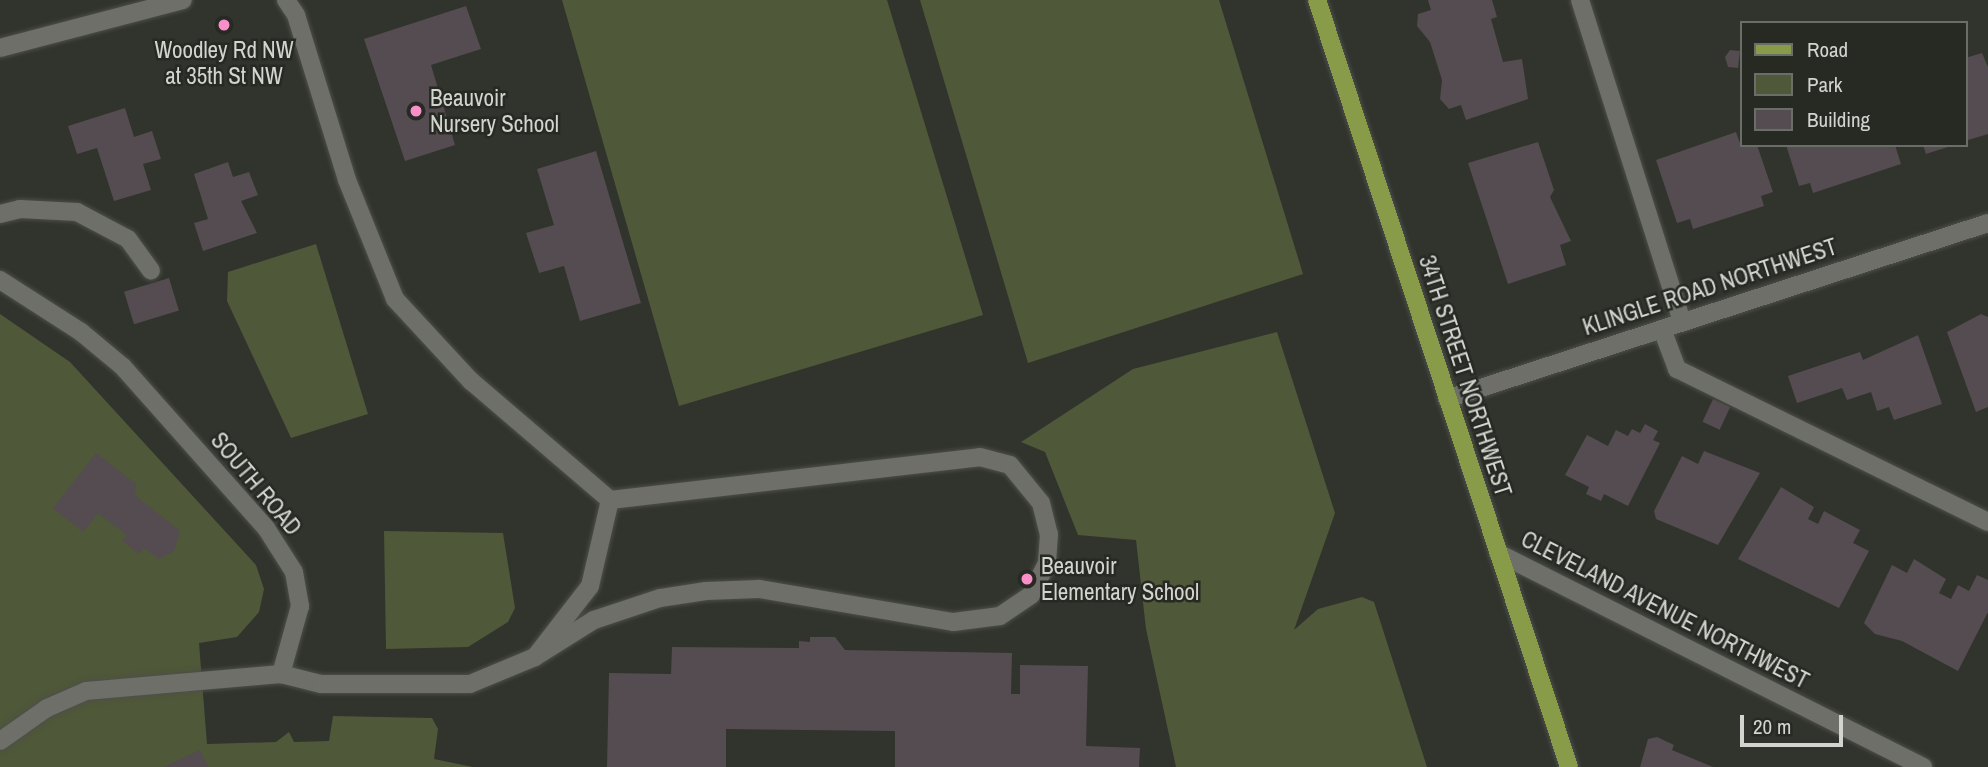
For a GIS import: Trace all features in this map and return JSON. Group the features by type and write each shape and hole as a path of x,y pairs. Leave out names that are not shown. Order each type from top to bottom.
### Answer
{"main road":[{"name":"34TH STREET NORTHWEST","path":"1317,0 1570,767"}],"street":[{"path":"0,48 183,0"},
{"path":"0,741 47,708 86,691 281,674 321,684 470,684 535,657 594,620 660,598 706,591 759,589 954,622 1000,616 1031,595 1047,563 1049,534 1041,503 1010,466 980,457 610,499 471,381 395,299 352,192 296,15 286,0"},
{"path":"1580,0 1682,322"},
{"path":"0,214 20,209 77,212 128,239 151,271"},
{"name":"KLINGLE ROAD NORTHWEST","path":"1447,399 1988,223"},
{"name":"SOUTH ROAD","path":"0,280 81,332 123,367 266,528 294,572 300,606 281,674"},
{"path":"1662,329 1677,369 1988,522"},
{"path":"535,657 590,586 610,499"},
{"name":"CLEVELAND AVENUE NORTHWEST","path":"1498,553 1923,767"}],"green space":[{"path":"562,0 887,0 983,315 679,406"},
{"path":"920,0 1219,0 1303,274 1028,363"},
{"path":"316,244 368,414 291,438 227,301 228,272"},
{"path":"0,314 70,362 256,565 264,589 259,612 237,637 199,643 207,744 276,742 289,732 294,742 329,741 333,716 432,718 438,729 434,759 473,767 0,767"},
{"path":"1277,332 1335,513 1294,630 1318,609 1362,597 1374,602 1427,767 1176,767 1146,629 1136,540 1078,535 1045,452 1021,442 1133,369"},
{"path":"384,531 503,533 515,608 508,622 468,647 386,649"}],"building":[{"path":"1428,0 1492,0 1497,17 1491,19 1503,62 1522,59 1528,99 1466,120 1461,105 1449,109 1440,99 1442,80 1430,42 1417,26 1418,14 1431,10"},
{"name":"Beauvoir Nursery School","path":"466,6 481,49 431,65 455,145 405,161 364,39"},
{"path":"1730,50 1740,51 1738,68 1728,67 1725,57"},
{"path":"1982,53 1988,67 1988,134 1967,140 1967,57"},
{"path":"125,108 134,137 152,131 161,159 143,164 151,190 114,201 97,148 77,154 68,126"},
{"path":"1736,132 1740,147 1758,147 1773,192 1761,196 1764,206 1693,229 1690,219 1677,223 1656,160"},
{"path":"1538,142 1554,190 1550,197 1571,241 1560,245 1566,265 1508,284 1468,163"},
{"path":"1787,147 1896,147 1901,164 1813,193 1810,183 1799,186"},
{"path":"1924,147 1948,147 1926,154"},
{"path":"596,151 641,303 580,321 564,266 539,273 526,233 554,225 537,169"},
{"path":"228,162 233,177 249,172 258,195 241,201 257,233 203,251 194,223 208,219 194,174"},
{"path":"169,278 179,311 134,324 124,292"},
{"path":"1981,314 1988,317 1988,407 1976,412 1947,332"},
{"path":"1918,335 1942,404 1894,420 1889,407 1877,411 1871,392 1847,400 1842,388 1797,403 1788,376 1860,352 1863,360"},
{"path":"1713,399 1730,407 1720,430 1702,422"},
{"path":"1645,424 1658,431 1653,440 1660,443 1628,506 1604,494 1601,501 1586,494 1589,487 1565,475 1587,435 1608,446 1616,430 1628,436 1632,429 1640,433"},
{"path":"1704,451 1760,473 1718,545 1656,519 1654,511 1682,456 1698,464"},
{"path":"96,453 136,484 135,495 180,531 174,551 159,559 144,548 139,554 122,541 127,535 98,513 83,532 53,508"},
{"path":"1781,487 1814,507 1808,519 1818,524 1824,511 1860,530 1853,543 1869,551 1839,608 1738,559"},
{"path":"1914,559 1946,579 1939,593 1951,599 1958,585 1969,591 1977,575 1988,580 1988,612 1958,671 1902,641 1875,634 1864,623 1892,565 1907,573"},
{"path":"810,637 835,637 845,650 1012,653 1011,694 1020,694 1020,665 1088,666 1086,746 1140,748 1139,767 895,767 895,731 726,729 726,767 607,767 609,673 671,674 672,647 799,648 799,641 810,642"},
{"path":"1657,737 1674,745 1672,750 1713,767 1640,767 1648,739"},
{"path":"200,750 208,767 164,767"}],"place":[{"name":"Woodley Rd NW at 35th St NW","path":"224,25"},
{"name":"Beauvoir Nursery School","path":"416,111"},
{"name":"Beauvoir Elementary School","path":"1027,579"}]}
